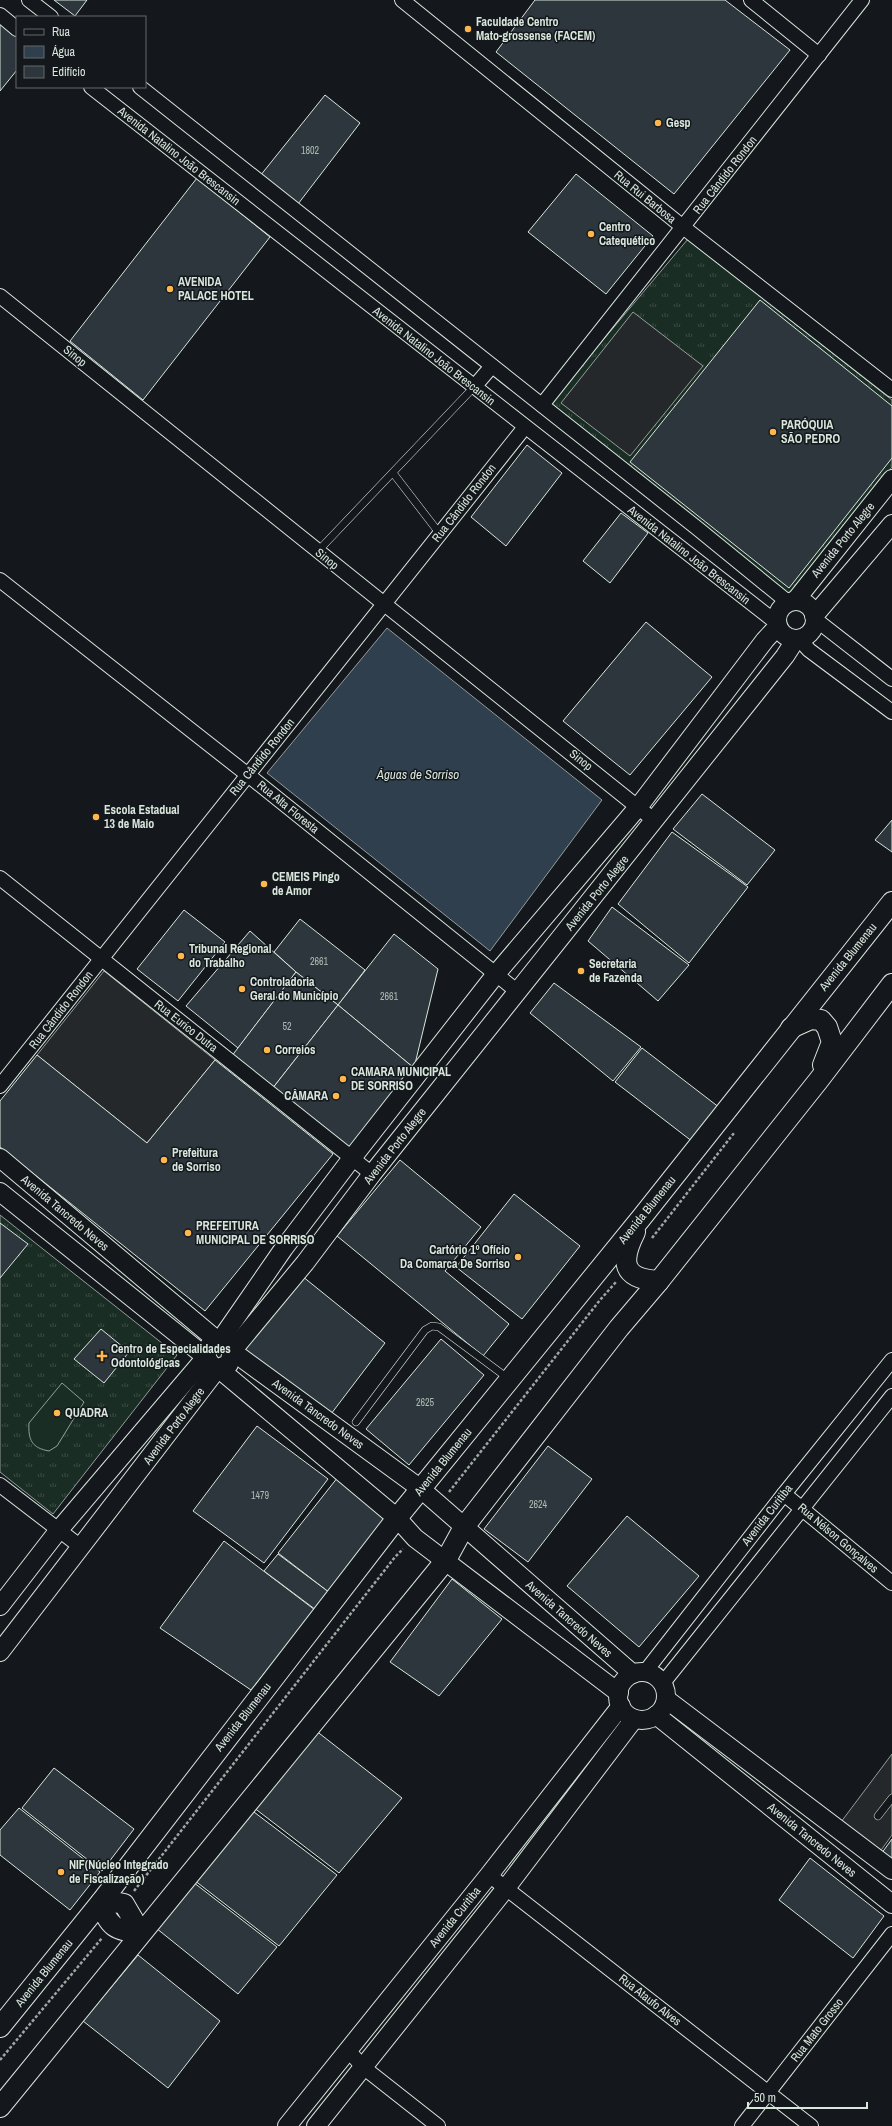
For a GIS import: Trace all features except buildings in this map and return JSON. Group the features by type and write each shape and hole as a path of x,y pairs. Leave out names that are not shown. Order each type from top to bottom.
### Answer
{"main road":[{"name":"Avenida Blumenau","path":"0,2027 101,1902 397,1518 642,1217 892,902"},
{"path":"0,2107 446,1560 464,1528 619,1328 659,1281 818,1081 892,984"},
{"path":"790,1029 811,1019 821,1020 827,1027 832,1042 818,1081"},
{"path":"642,1217 629,1244 626,1264 628,1269 639,1279 659,1281"},
{"path":"101,1902 107,1919 112,1926 125,1931 141,1933"}],"street":[{"path":"30,0 50,16"},
{"name":"Rua Rui Barbosa","path":"402,0 683,227 892,390"},
{"path":"751,0 819,55"},
{"name":"Rua Cândido Rondon","path":"542,405 862,0"},
{"path":"0,16 16,28"},
{"name":"Avenida Natalino João Brescansin","path":"92,88 777,624"},
{"name":"Avenida Natalino João Brescansin","path":"141,88 792,602"},
{"name":"Sinop","path":"0,296 639,806 655,821"},
{"path":"474,387 492,366"},
{"name":"Rua Cândido Rondon","path":"0,1086 525,427"},
{"name":"Avenida Porto Alegre","path":"792,602 892,479"},
{"path":"797,639 809,634 813,629 814,617 892,524"},
{"name":"Rua Alta Floresta","path":"0,580 248,775 518,992"},
{"path":"892,679 814,617 806,604 792,602 778,613 777,624 784,635 797,639 809,650 892,712"},
{"name":"Avenida Porto Alegre","path":"212,1362 229,1364 225,1347 284,1248 352,1158 496,974 639,806 777,624"},
{"name":"Avenida Porto Alegre","path":"0,1652 81,1548 212,1362 209,1346 225,1347 305,1263 354,1206 375,1175 797,639"},
{"name":"Rua Eurico Dutra","path":"0,878 375,1175"},
{"name":"Avenida Tancredo Neves","path":"0,1158 225,1347 422,1489 464,1528 639,1673"},
{"name":"Avenida Tancredo Neves","path":"0,1192 212,1362 397,1518 415,1538 446,1560 620,1700"},
{"path":"284,1248 305,1263"},
{"name":"Avenida Curitiba","path":"639,1673 892,1360"},
{"name":"Avenida Porto Alegre","path":"0,1606 58,1531 212,1362"},
{"name":"Avenida Curitiba","path":"664,1691 801,1508 892,1396"},
{"path":"0,1485 81,1548"},
{"name":"Rua Nélson Gonçalves","path":"784,1494 892,1583"},
{"path":"639,1673 655,1676 664,1691 661,1711 656,1716 650,1719 634,1719 624,1712 620,1700 626,1679 639,1673"},
{"name":"Avenida Tancredo Neves","path":"664,1691 892,1870"},
{"name":"Avenida Curitiba","path":"287,2126 489,1875 620,1700"},
{"name":"Avenida Tancredo Neves","path":"656,1716 892,1904"},
{"name":"Avenida Curitiba","path":"316,2126 506,1888 634,1719"},
{"name":"Rua Ataufo Alves","path":"489,1875 811,2126"},
{"name":"Rua Mato Grosso","path":"742,2126 892,1934"},
{"path":"347,2050 363,2067 438,2126"}],"lane":[{"path":"318,551 474,387"},
{"path":"393,472 440,534"},
{"path":"356,1422 425,1330 432,1326 439,1327 509,1379"},
{"path":"878,1816 892,1798"}],"green space":[{"name":"PARÓQUIA SÃO PEDRO","path":"688,239 892,400 892,467 789,595 550,403"},
{"path":"0,1215 177,1355 53,1514 0,1472"},
{"path":"62,1383 84,1402 57,1446 49,1451 43,1450 35,1445 30,1439 29,1423"}],"shaded area":[{"path":"633,312 703,366 630,456 561,403"},
{"path":"104,971 215,1060 147,1143 37,1055"},
{"path":"892,1754 892,1835 879,1853 841,1822"}],"water":[{"name":"Águas de Sorriso","path":"387,628 602,800 490,951 267,773"}],"place":[{"name":"Faculdade Centro Mato-grossense (FACEM)","path":"468,29"},
{"name":"Gesp","path":"658,123"},
{"name":"Centro Catequético","path":"591,234"},
{"name":"AVENIDA PALACE HOTEL","path":"170,289"},
{"name":"PARÓQUIA SÃO PEDRO","path":"773,432"},
{"name":"Escola Estadual 13 de Maio","path":"96,817"},
{"name":"CEMEIS Pingo de Amor","path":"264,884"},
{"name":"Tribunal Regional do Trabalho","path":"181,956"},
{"name":"Secretaria de Fazenda","path":"581,971"},
{"name":"Controladoria Geral do Município","path":"242,989"},
{"name":"Correios","path":"267,1050"},
{"name":"CAMARA MUNICIPAL DE SORRISO","path":"343,1079"},
{"name":"CÂMARA","path":"336,1096"},
{"name":"Prefeitura de Sorriso","path":"164,1160"},
{"name":"PREFEITURA MUNICIPAL DE SORRISO","path":"188,1233"},
{"name":"Cartório 1º Ofício Da Comarca De Sorriso","path":"518,1257"},
{"name":"Centro de Especialidades Odontológicas","path":"102,1356"},
{"name":"QUADRA","path":"57,1413"},
{"name":"NIF(Núcleo Integrado de Fiscalização)","path":"61,1872"}]}
